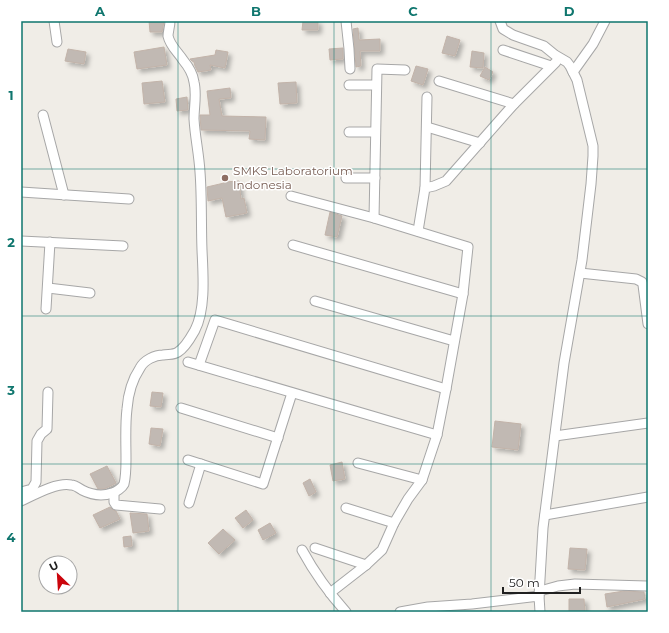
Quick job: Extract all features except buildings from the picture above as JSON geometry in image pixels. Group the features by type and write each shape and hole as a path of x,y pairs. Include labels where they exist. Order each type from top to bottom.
{"street":[{"path":"54,21 57,42"},
{"path":"21,501 47,489 70,484 96,496 114,493 118,490 123,484 126,468 127,408 132,382 144,362 152,357 179,352 196,328 200,317 203,275 202,199 194,119 196,92 191,72 172,45 169,38 170,21"},
{"path":"346,21 350,68"},
{"path":"500,21 503,29 514,35 544,46 567,62 577,80 593,146 591,184 580,273 564,363 545,515 539,593 540,612"},
{"path":"573,72 593,44 605,21"},
{"path":"425,188 446,181 514,104 554,64 503,50"},
{"path":"374,218 377,69 405,70"},
{"path":"439,81 514,104"},
{"path":"349,85 376,84"},
{"path":"418,231 425,188 427,97"},
{"path":"43,115 64,195"},
{"path":"426,127 480,143"},
{"path":"349,132 376,132"},
{"path":"346,178 375,178"},
{"path":"21,192 129,199"},
{"path":"291,196 374,218 468,247 463,294 446,389 436,435 422,480 408,499 394,523 382,550 366,565 330,593"},
{"path":"21,241 124,246"},
{"path":"46,310 50,242"},
{"path":"293,245 463,294"},
{"path":"580,273 636,279 642,282 648,324"},
{"path":"48,288 90,293"},
{"path":"315,301 454,341"},
{"path":"199,365 215,320 446,389"},
{"path":"188,362 436,435"},
{"path":"21,492 32,489 36,482 37,441 41,434 48,429 48,392"},
{"path":"188,460 263,484 292,393"},
{"path":"181,408 278,438"},
{"path":"555,436 648,423"},
{"path":"358,463 422,480"},
{"path":"189,503 201,464"},
{"path":"114,493 114,502 116,505 160,509"},
{"path":"545,515 648,497"},
{"path":"346,508 394,523"},
{"path":"314,548 366,565"},
{"path":"302,550 330,593 346,612"},
{"path":"400,612 428,607 472,604 539,593 558,586 575,584 647,586"}],"place":[{"name":"SMKS Laboratorium Indonesia","path":"225,178"}]}
